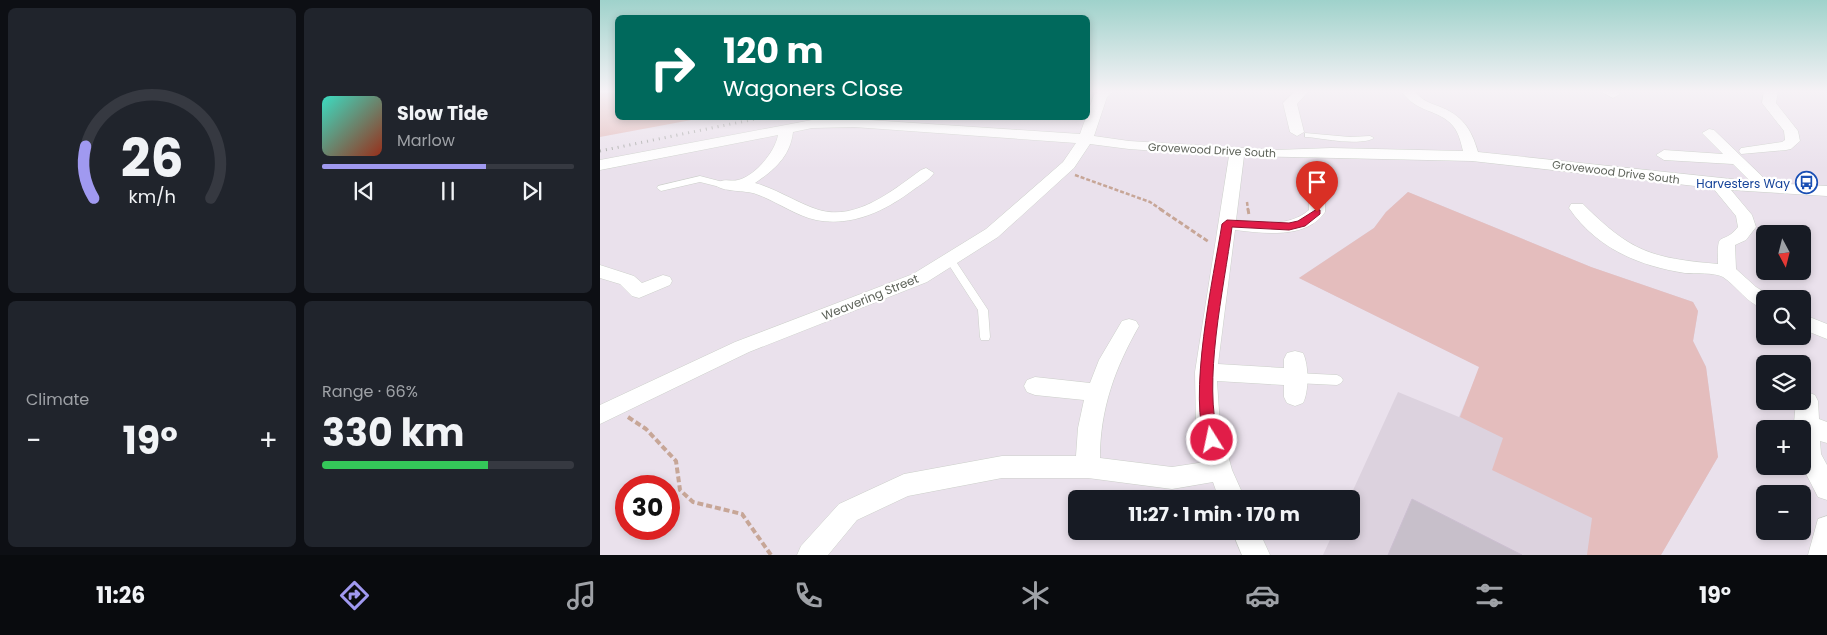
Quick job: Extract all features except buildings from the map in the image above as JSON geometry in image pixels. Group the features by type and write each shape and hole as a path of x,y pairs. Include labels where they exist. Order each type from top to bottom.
{"street":[{"name":"Weavering Street","path":"606,412 742,347 920,278 992,233 1063,170 1086,139 1094,117"},
{"path":"1281,134 1303,134 1296,117"},
{"path":"1450,117 1454,119 1463,131 1472,156"},
{"path":"1664,156 1742,156 1786,146 1793,141 1791,131 1779,117"},
{"name":"Grovewood Drive South","path":"600,165 812,124 934,122 1129,145 1276,154 1331,152 1472,156 1718,184 1827,191"},
{"path":"742,186 777,159 785,145 786,129"},
{"path":"1709,133 1742,156 1766,188"},
{"path":"1228,490 1220,470 1208,426 1206,372 1237,151"},
{"path":"724,185 761,190 817,215 838,216 869,210 886,202 915,176"},
{"path":"1718,184 1744,216 1747,226 1740,236 1726,242 1727,271"},
{"path":"1227,224 1289,227 1302,224 1317,212 1323,197"},
{"path":"1576,209 1616,244 1641,256 1670,265 1727,271 1756,296"},
{"path":"600,272 627,280 639,291 662,281"},
{"path":"1811,325 1827,332"},
{"path":"1088,467 1088,437 1096,392 1110,357 1129,326"},
{"path":"1206,372 1295,378"},
{"path":"1035,386 1096,392"},
{"path":"1813,419 1809,455 1827,489"},
{"path":"811,555 848,512 904,486 1002,467 1088,467 1172,478 1220,470"},
{"path":"1822,555 1827,528"},
{"path":"1249,540 1256,555"}],"lane":[{"path":"1303,134 1350,139 1370,138"},
{"path":"661,188 700,180 724,185"},
{"path":"950,259 983,310 985,338"},
{"path":"1295,378 1337,380"}],"path":[{"path":"1063,170 1150,202 1180,220 1204,241 1224,246"},
{"path":"606,412 620,412 646,429 676,460 680,490 693,502 742,514 771,555"}],"shaded area":[{"path":"600,117 615,117 615,120 691,120 600,137"},
{"path":"1408,192 1591,267 1693,302 1698,311 1693,341 1706,367 1718,457 1661,555 1323,555 1330,540 1360,540 1360,490 1353,490 1398,392 1459,417 1480,367 1299,278 1374,228 1386,212"},
{"path":"1408,192 1591,267 1693,302 1698,311 1693,341 1706,367 1718,457 1661,555 1587,555 1592,518 1492,470 1503,438 1460,417 1479,367 1299,278 1374,228 1386,212"}],"railway":[{"path":"600,151 750,120"}],"place":[{"name":"Harvesters Way","path":"1806,183"}],"route":[{"path":"1212,440 1208,426 1206,372 1210,333 1227,224 1289,227 1302,224 1317,212"}]}
